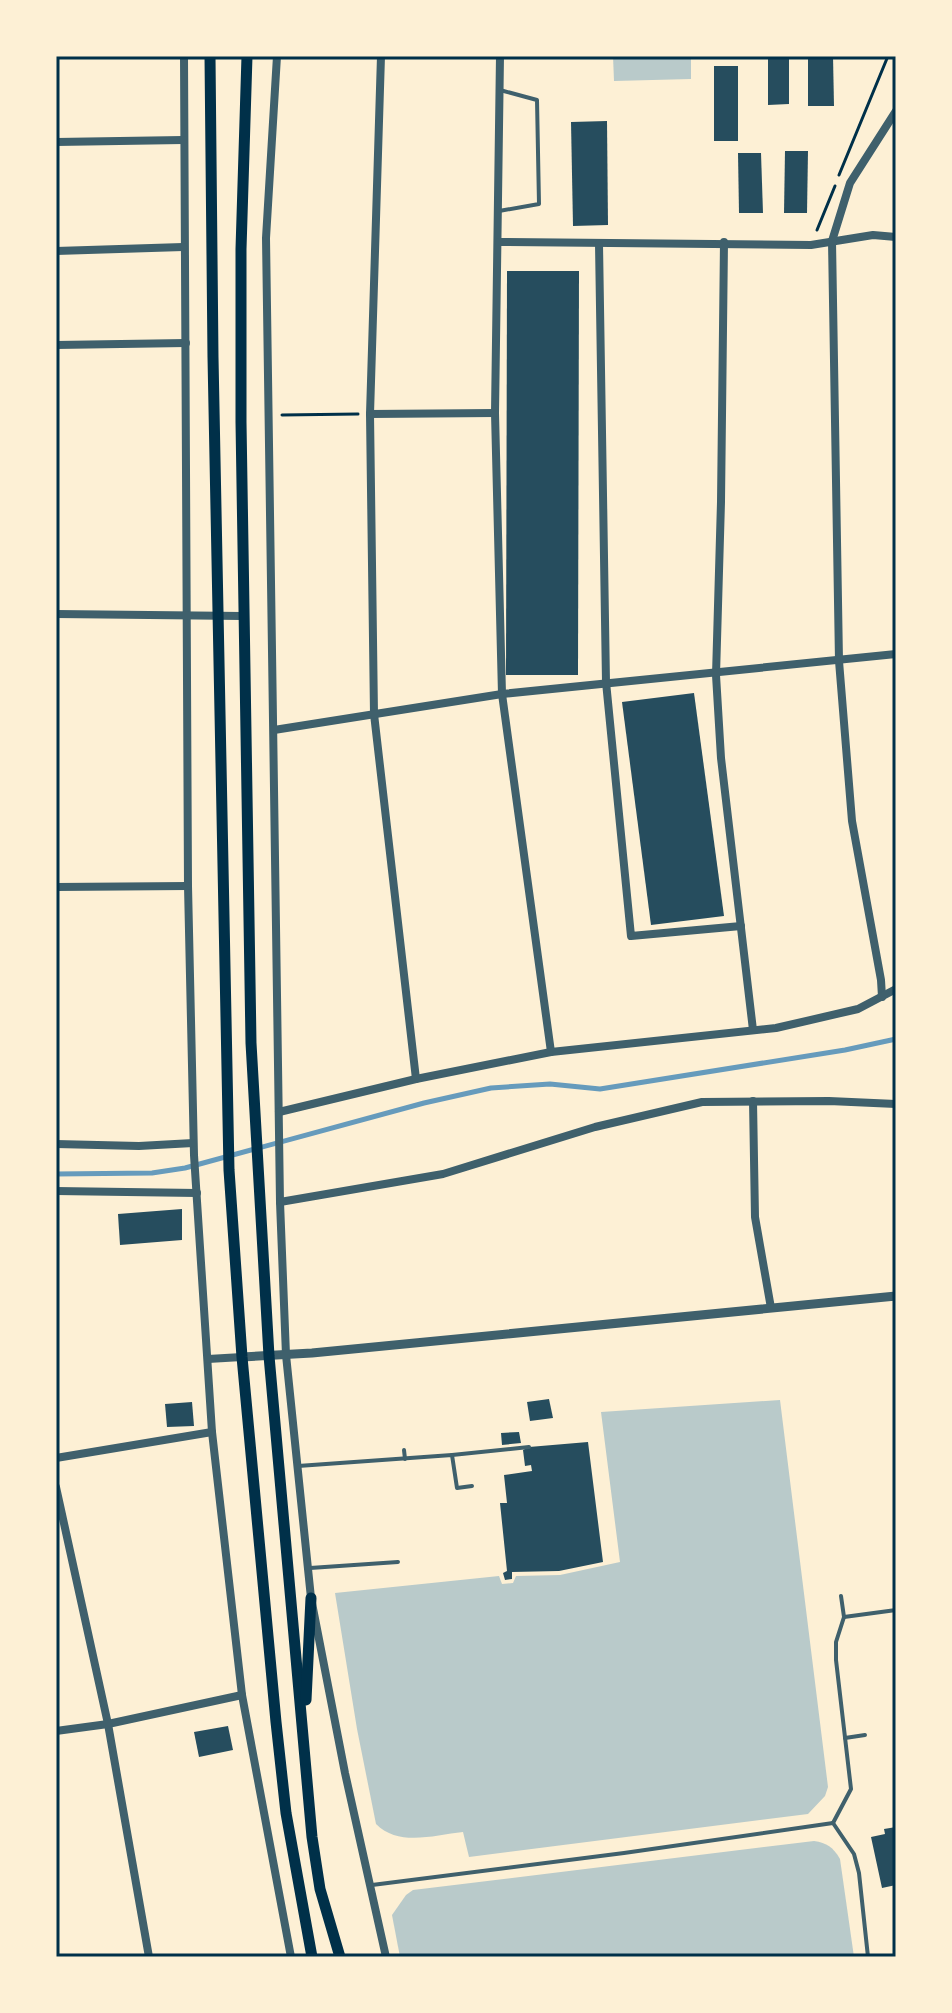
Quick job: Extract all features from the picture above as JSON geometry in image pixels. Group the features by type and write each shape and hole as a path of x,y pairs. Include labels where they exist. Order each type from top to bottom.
{"main road":[{"path":"210,56 229,1170 242,1357 286,1813 312,1957"},
{"path":"247,56 241,265 242,616 255,1137 269,1356 315,1860 340,1957"},
{"path":"304,1736 311,1598"}],"street":[{"path":"184,56 188,886 193,1143 212,1432 242,1695 291,1957"},
{"path":"277,56 266,238 267,415 280,1202 286,1355 311,1598 345,1773 386,1957"},
{"path":"381,56 370,414 374,714 416,1079"},
{"path":"500,56 495,413 502,694 551,1052"},
{"path":"882,997 852,821 839,661 832,241 850,183 896,111"},
{"path":"56,142 183,140"},
{"path":"499,242 811,245 873,235 896,237"},
{"path":"724,242 716,675 721,758 753,1030"},
{"path":"599,244 606,682 631,936 741,926"},
{"path":"56,251 183,247"},
{"path":"56,345 186,343"},
{"path":"370,414 495,413"},
{"path":"56,614 242,616"},
{"path":"274,730 502,694 606,682 716,675 896,654"},
{"path":"56,887 188,886"},
{"path":"279,1112 416,1079 551,1052 776,1028 858,1009 896,989"},
{"path":"753,1101 755,1217 771,1308"},
{"path":"280,1202 443,1174 595,1127 702,1102 896,1104"},
{"path":"56,1144 139,1146 193,1143"},
{"path":"56,1191 197,1193"},
{"path":"208,1359 286,1355 896,1296"},
{"path":"56,1458 212,1432"},
{"path":"56,1487 108,1724 149,1957"},
{"path":"56,1731 108,1724 242,1695"}],"lane":[{"path":"499,211 539,204 537,100 500,90"},
{"path":"298,1466 529,1447"},
{"path":"404,1450 405,1459"},
{"path":"452,1455 457,1488 472,1486"},
{"path":"308,1568 398,1562"},
{"path":"833,1823 851,1789 836,1660 839,1629 844,1617 841,1596"},
{"path":"844,1617 896,1610"},
{"path":"845,1738 865,1735"},
{"path":"372,1885 833,1823"},
{"path":"833,1823 854,1854 859,1873 868,1957"}],"path":[{"path":"811,245 888,56"},
{"path":"267,415 370,414"}],"shaded area":[{"path":"613,56 691,56 691,79 614,81"},
{"path":"780,1400 828,1787 825,1796 808,1814 469,1857 463,1832 406,1837 385,1831 376,1824 335,1593 499,1576 502,1584 513,1583 516,1576 560,1575 620,1562 601,1412"},
{"path":"814,1841 829,1846 840,1859 854,1957 400,1957 392,1915 413,1890"}],"building":[{"path":"768,56 789,56 789,104 768,105"},
{"path":"808,56 833,56 834,106 808,106"},
{"path":"714,66 738,66 738,141 714,141"},
{"path":"607,121 608,225 573,226 571,122"},
{"path":"785,151 808,151 807,213 784,213"},
{"path":"738,153 761,153 763,213 739,213"},
{"path":"507,271 579,271 578,675 506,675"},
{"path":"694,693 724,916 651,925 622,702"},
{"path":"182,1209 182,1240 120,1245 118,1214"},
{"path":"549,1399 553,1418 530,1421 527,1402"},
{"path":"192,1402 194,1426 167,1427 165,1404"},
{"path":"519,1432 521,1443 502,1445 501,1433"},
{"path":"588,1442 603,1562 559,1571 512,1572 512,1579 505,1580 503,1573 507,1571 500,1503 507,1503 504,1475 532,1471 531,1465 525,1466 523,1450 529,1447"},
{"path":"228,1726 233,1750 199,1757 194,1732"},
{"path":"896,1827 896,1885 882,1888 871,1837 885,1834 884,1829"}],"waterway":[{"path":"56,1174 152,1173 185,1168 424,1103 491,1088 550,1084 600,1089 896,1039"}]}
